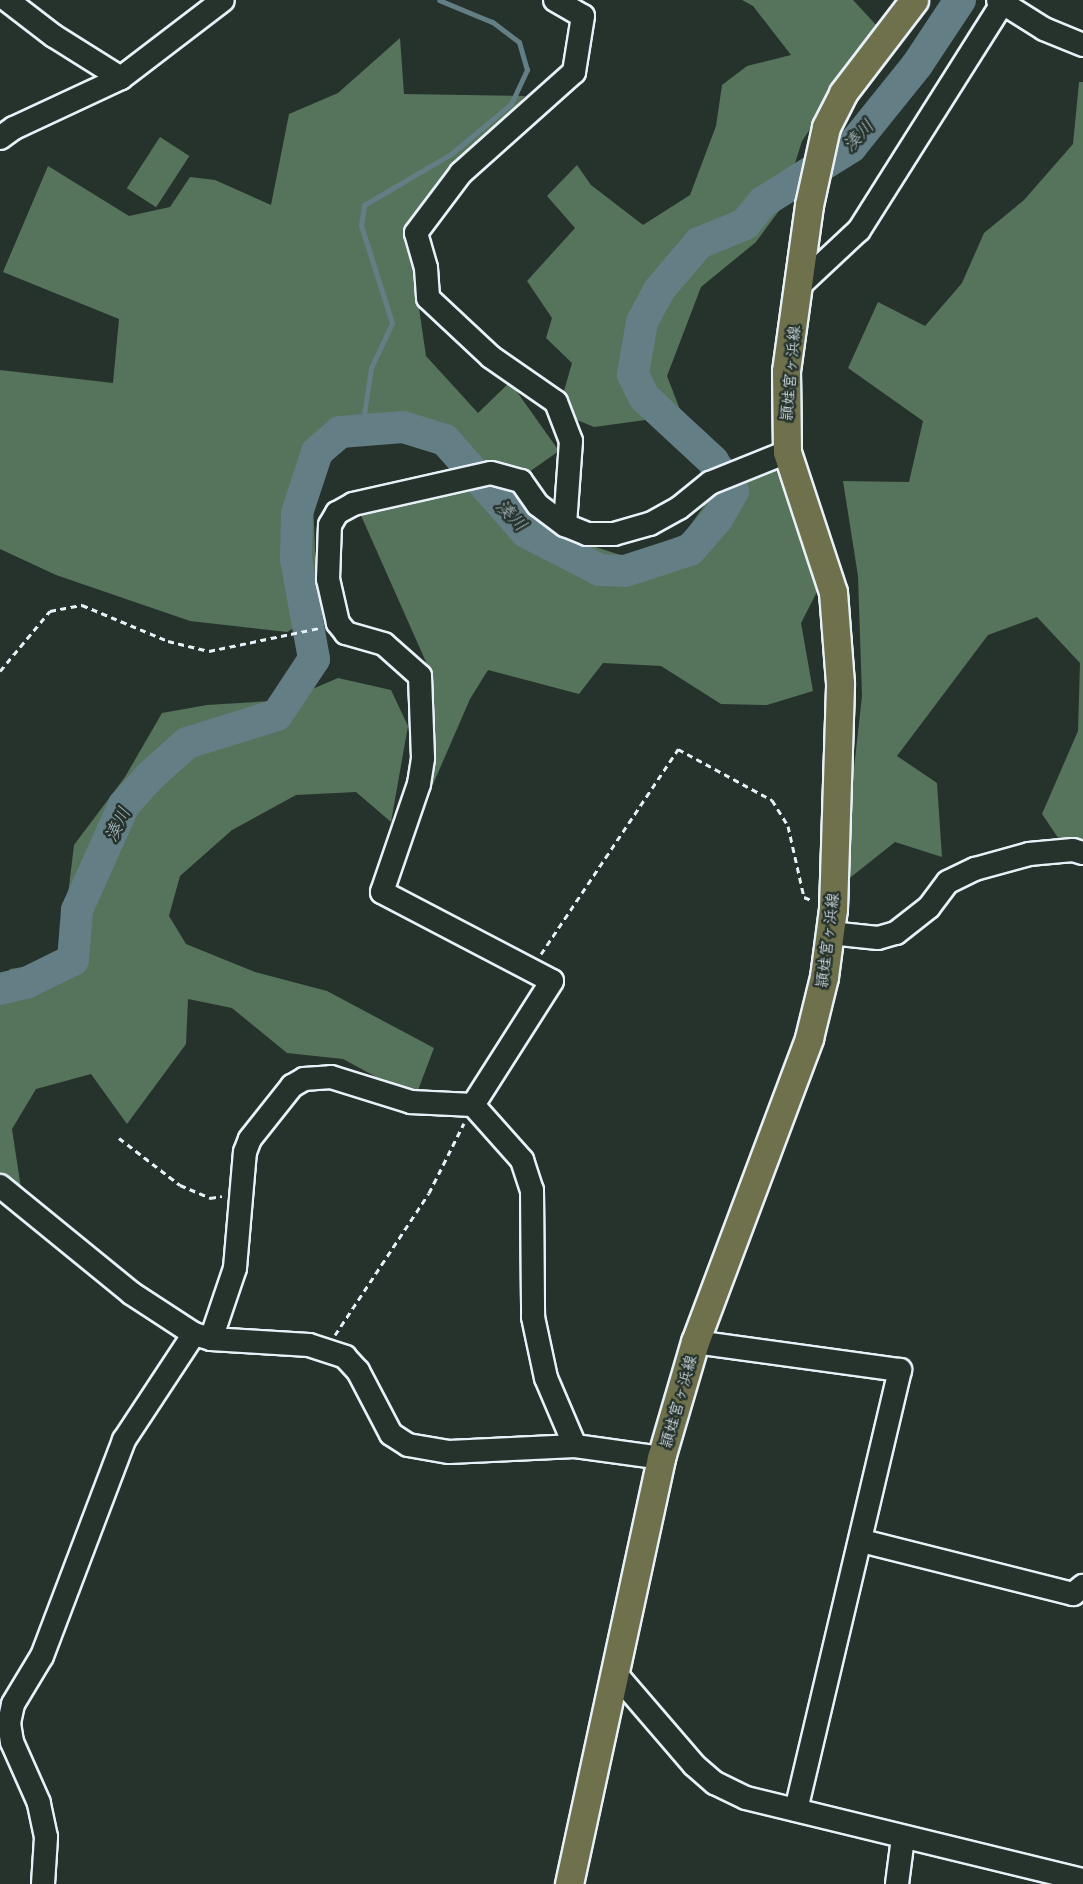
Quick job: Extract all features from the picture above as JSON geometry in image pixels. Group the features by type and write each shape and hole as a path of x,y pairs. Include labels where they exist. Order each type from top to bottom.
{"main road":[{"name":"頴娃宮ヶ浜線","path":"569,1884 661,1458 694,1342 808,1038 831,921 840,683 833,592 787,452 786,371 809,205 826,127 843,93 914,0"}],"street":[{"path":"7,0 54,36 121,78"},
{"path":"0,138 14,128 121,78 223,0"},
{"path":"555,0 583,16 574,72 461,173 416,233 426,268 428,298 491,357 556,402 571,441 565,525"},
{"path":"798,287 859,230 1000,2 1083,45"},
{"path":"473,1105 552,981 382,892 419,784 423,758 420,676 384,644 346,633 338,622 328,579 327,543 337,513 353,504 491,473 521,481 538,505 565,525 587,534 623,532 650,524 679,508 710,483 734,471 787,452"},
{"path":"831,921 878,938 896,933 928,907 948,882 975,869 1029,854 1073,850 1083,853"},
{"path":"43,1884 46,1837 39,1803 12,1742 9,1723 13,1704 42,1656 124,1440 202,1336 235,1268 239,1194 250,1139 292,1086 304,1079 331,1077 411,1102 473,1105 522,1160 532,1190 533,1317 546,1378 575,1446"},
{"path":"0,1186 131,1293 202,1336 328,1348 345,1357 358,1371 391,1434 408,1445 449,1452 575,1446 661,1458"},
{"path":"694,1342 900,1370 862,1541 796,1810"},
{"path":"862,1541 1073,1594 1083,1586"},
{"path":"615,1673 715,1783 746,1798 1083,1880"},
{"path":"897,1884 903,1838"}],"path":[{"path":"0,671 51,611 82,605 168,641 209,651 291,637 318,628"},
{"path":"530,970 678,749 772,800 788,826 804,897 831,921"},
{"path":"328,1348 351,1306 429,1193 473,1105"},
{"path":"119,1138 180,1185 210,1198 239,1194"}],"green space":[{"path":"742,0 853,0 878,27 802,141 781,208 756,242 701,287 667,376 682,415 594,427 558,412 572,363 546,338 552,318 527,281 575,228 547,196 577,165 591,185 643,225 690,195 716,126 722,85 747,66 791,55 753,6"},
{"path":"400,38 404,94 525,96 423,214 418,301 426,356 478,413 510,382 559,451 519,479 402,442 343,432 313,503 318,615 287,632 190,621 56,575 0,549 0,370 113,383 119,319 3,272 48,166 129,216 170,207 190,177 215,180 271,205 289,114 338,93"},
{"path":"1079,82 1083,82 1083,858 1065,848 1042,814 1078,731 1080,663 1037,617 988,635 897,756 937,783 942,857 895,842 841,885 862,696 858,576 843,481 909,482 923,421 848,368 878,302 925,326 962,283 984,233 1024,200 1073,144"},
{"path":"160,137 189,156 156,207 127,188"},
{"path":"769,450 818,590 801,623 813,691 767,705 721,704 661,666 603,663 579,694 488,670 470,699 424,805 430,671 359,511 443,489 496,495 561,536 630,558 684,534 721,482"},
{"path":"338,678 391,690 408,726 391,822 356,792 296,795 232,830 180,876 169,916 186,944 255,972 327,991 434,1048 415,1098 343,1059 287,1053 232,1008 188,999 186,1044 127,1124 91,1074 36,1089 12,1129 24,1208 0,1195 0,986 10,969 60,961 74,845 125,777 162,713 207,705 287,700"}],"waterway":[{"path":"362,428 371,368 392,323 361,225 364,205 451,154 511,104 527,70 519,42 492,22 439,0"},
{"name":"湊川","path":"0,989 26,983 73,960 77,910 124,805 149,777 187,743 277,715 314,659 296,559 297,513 317,452 340,432 403,427 445,440 526,532 600,570 625,571 690,550 717,519 733,491 713,461 644,397 633,374 642,322 659,290 699,243 745,224 763,202 851,147 917,65 960,0"}]}
